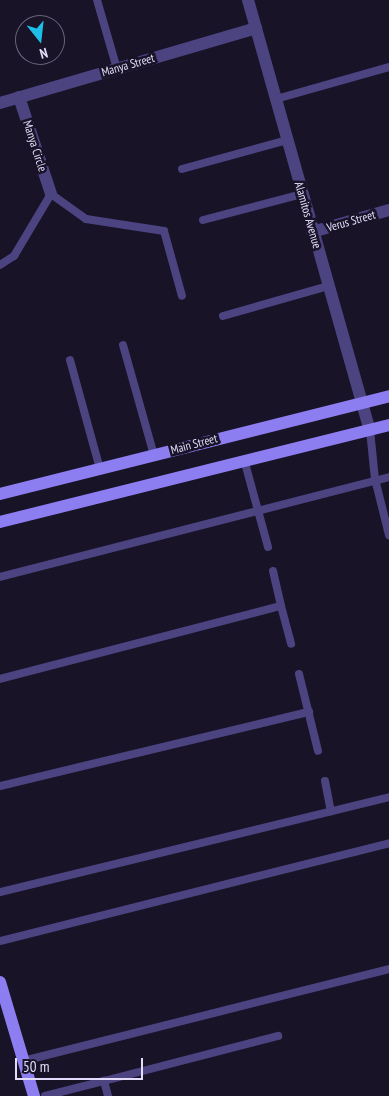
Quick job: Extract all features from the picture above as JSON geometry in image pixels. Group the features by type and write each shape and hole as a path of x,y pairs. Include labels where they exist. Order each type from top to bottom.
{"main road":[{"name":"Main Street","path":"0,494 389,396"},
{"path":"0,522 245,463 389,425"},
{"path":"0,982 34,1096"}],"street":[{"name":"Alamitos Avenue","path":"248,0 312,232 370,430"},
{"name":"Manya Street","path":"0,103 256,28"},
{"name":"Manya Circle","path":"19,97 51,194"},
{"name":"Verus Street","path":"312,232 389,210"}],"lane":[{"path":"97,0 117,69"},
{"path":"276,99 389,67"},
{"path":"182,168 287,140"},
{"path":"0,266 14,256 51,194 86,219 164,231 182,296"},
{"path":"204,220 302,194"},
{"path":"223,316 328,286"},
{"path":"123,345 154,455"},
{"path":"70,360 100,469"},
{"path":"370,430 375,480 389,535"},
{"path":"245,463 268,547"},
{"path":"0,577 389,477"},
{"path":"273,571 291,644"},
{"path":"0,678 281,606"},
{"path":"299,674 318,751"},
{"path":"0,786 309,712"},
{"path":"325,781 331,811"},
{"path":"0,892 389,797"},
{"path":"0,941 389,844"},
{"path":"23,1061 389,969"},
{"path":"45,1096 278,1036"},
{"path":"104,1081 108,1096"}]}
